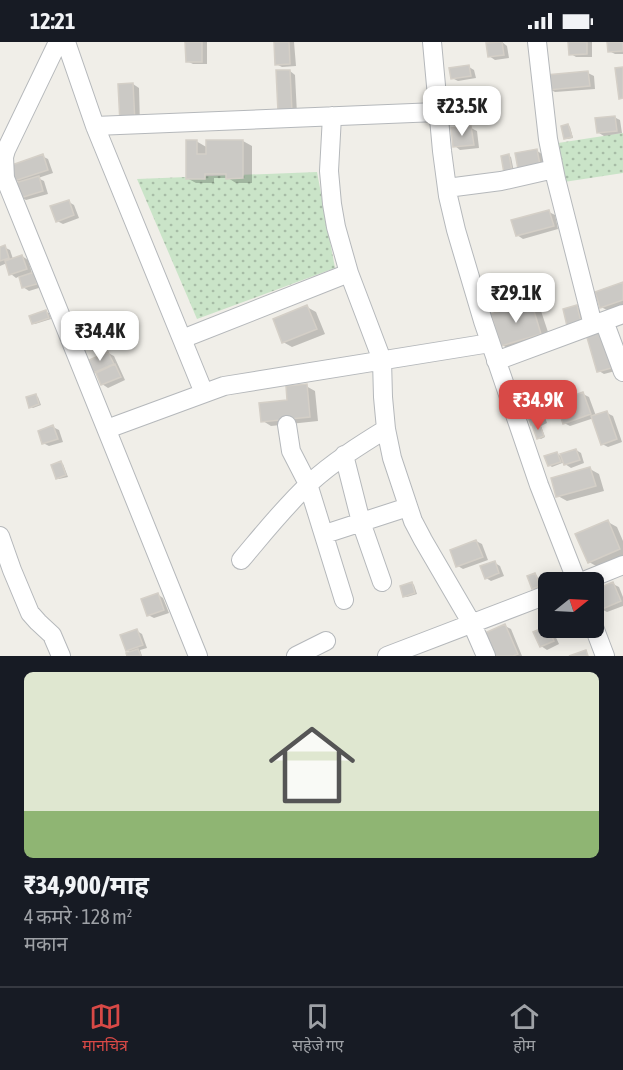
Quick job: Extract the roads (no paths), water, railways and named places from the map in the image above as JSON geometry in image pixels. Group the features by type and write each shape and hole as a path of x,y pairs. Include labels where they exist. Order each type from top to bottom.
{"street":[{"path":"58,42 6,150 5,178 198,656"},
{"path":"66,42 95,126 204,393"},
{"path":"432,42 437,111 447,188 456,230 496,361 539,485 575,572"},
{"path":"537,42 548,139 554,169 598,323 623,372"},
{"path":"95,126 437,111"},
{"path":"332,116 329,171 336,227 349,273 382,360 386,429 392,458 408,507 423,540 472,624 486,656"},
{"path":"447,188 501,182 554,169"},
{"path":"182,339 349,273"},
{"path":"496,361 623,314"},
{"path":"107,429 224,386 490,342"},
{"path":"287,425 291,451 308,484 344,600"},
{"path":"241,560 308,484 344,455 386,429"},
{"path":"344,455 361,522 382,582"},
{"path":"325,534 408,507"},
{"path":"0,536 30,613 52,635 61,656"},
{"path":"604,573 623,566"},
{"path":"387,656 538,598"},
{"path":"598,638 605,656"},
{"path":"296,656 326,641"}]}
